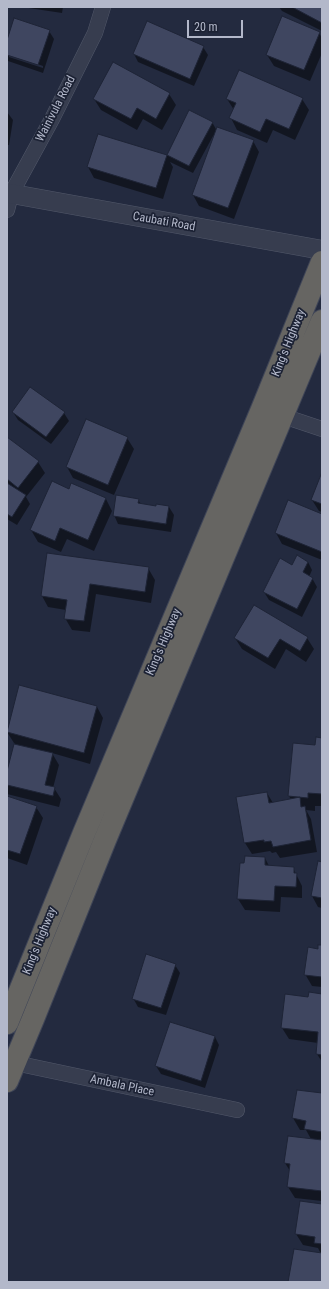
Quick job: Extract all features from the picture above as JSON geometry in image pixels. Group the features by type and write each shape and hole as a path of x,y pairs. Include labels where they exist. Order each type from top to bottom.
{"highway":[{"name":"King's Highway","path":"7,1023 84,833 263,407 322,262"},
{"name":"King's Highway","path":"10,1068 322,321"}],"street":[{"name":"Wainivula Road","path":"8,199 52,119 95,33 103,7"},
{"name":"Caubati Road","path":"8,199 322,250"},
{"path":"263,407 283,416 322,429"},
{"name":"Ambala Place","path":"10,1068 237,1110"}],"building":[{"path":"292,7 322,7 322,23"},
{"path":"282,16 320,32 304,70 266,55"},
{"path":"14,18 50,30 38,65 7,55 7,40"},
{"path":"147,21 204,46 190,79 133,54"},
{"path":"113,62 170,93 156,119 137,108 131,119 93,99"},
{"path":"239,70 303,98 289,129 266,119 260,132 229,118 236,103 226,99"},
{"path":"189,110 213,122 189,166 167,155"},
{"path":"217,127 254,140 228,208 192,195"},
{"path":"98,134 167,155 156,188 87,167"},
{"path":"30,387 65,412 46,437 12,412"},
{"path":"86,419 128,437 108,485 66,467"},
{"path":"7,437 39,461 18,488 7,479"},
{"path":"322,472 322,504 311,500"},
{"path":"52,481 69,489 71,483 106,498 88,540 60,528 55,541 30,530"},
{"path":"7,483 26,495 12,517 7,514"},
{"path":"116,495 139,499 138,503 156,506 156,504 169,506 166,524 113,516"},
{"path":"288,500 322,514 322,552 275,533"},
{"path":"47,553 149,567 145,592 90,584 84,621 64,619 67,600 41,596"},
{"path":"297,555 308,562 303,572 313,578 297,609 263,592 280,558 292,565"},
{"path":"254,605 308,637 300,651 280,639 268,658 234,638"},
{"path":"19,685 97,706 84,753 7,732"},
{"path":"316,737 322,738 322,794 308,793 308,798 288,796 293,743 315,745"},
{"path":"14,744 53,753 45,785 55,787 53,796 7,785 7,771"},
{"path":"267,792 269,803 300,797 301,807 305,806 311,840 273,847 271,841 264,842 264,840 244,843 236,797"},
{"path":"7,796 37,806 20,854 7,850"},
{"path":"245,856 265,857 265,865 294,867 294,873 297,873 296,887 275,886 274,901 237,899 240,863 244,863"},
{"path":"318,861 322,862 322,898 311,896"},
{"path":"318,945 322,945 322,977 304,975 308,947 318,949"},
{"path":"146,954 176,964 161,1008 132,999"},
{"path":"309,992 322,994 322,1055 316,1054 318,1032 281,1028 285,994 308,997"},
{"path":"170,1022 215,1036 201,1081 155,1066"},
{"path":"297,1090 322,1093 322,1132 304,1129 306,1121 292,1118"},
{"path":"288,1136 322,1140 322,1191 287,1187 290,1164 284,1163"},
{"path":"300,1201 322,1204 322,1244 314,1243 315,1237 295,1234"},
{"path":"294,1249 322,1253 322,1282 288,1282"}]}
